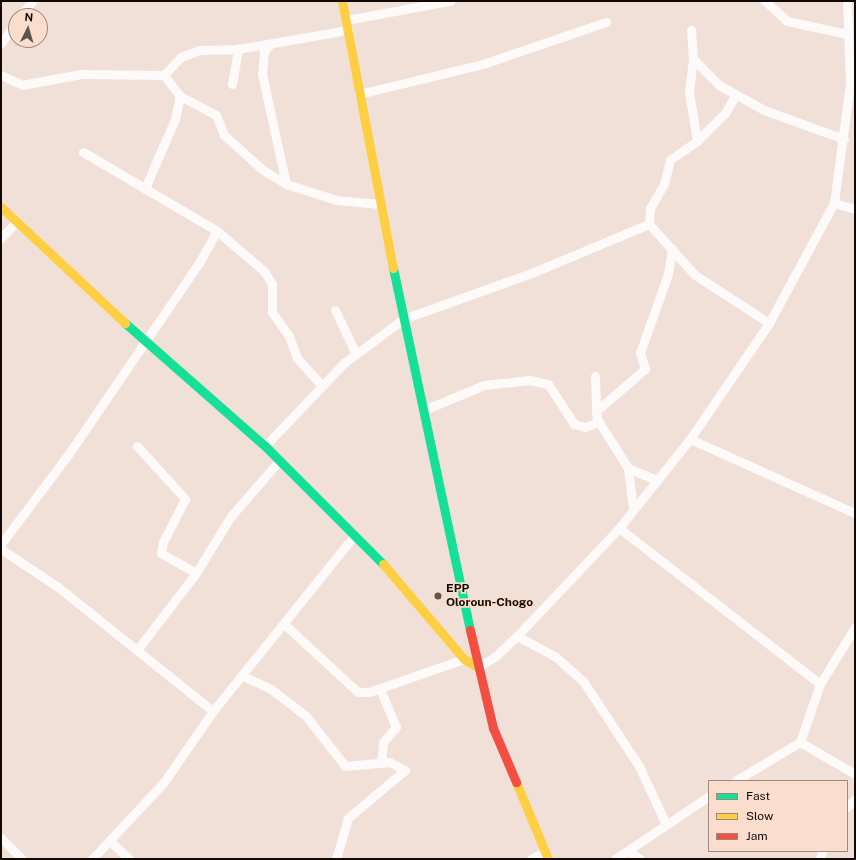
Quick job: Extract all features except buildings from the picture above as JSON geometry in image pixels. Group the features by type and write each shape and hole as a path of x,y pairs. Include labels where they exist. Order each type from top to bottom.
{"street":[{"path":"342,1 379,204 478,667 493,728 546,855 531,859"},
{"path":"346,20 450,1"},
{"path":"765,1 787,21 847,34"},
{"path":"478,667 496,656 618,528 654,479 690,439 769,323 834,203 852,84 847,34 847,1"},
{"path":"359,94 483,64 606,22"},
{"path":"1,75 22,85 81,74 164,75 190,53 238,49 348,30"},
{"path":"691,30 693,59 689,92 697,141"},
{"path":"1,42 8,33"},
{"path":"270,44 264,52 262,74 286,184"},
{"path":"232,84 238,49"},
{"path":"693,59 735,96 786,120 844,139"},
{"path":"164,75 180,96 216,115 224,135 240,152 286,184 336,200 379,204"},
{"path":"145,188 175,119 180,96"},
{"path":"735,96 725,112 697,141 670,160 664,184 650,208 649,224 712,289 769,323"},
{"path":"83,152 217,231 264,270 272,284 272,312 289,336 297,358 322,386"},
{"path":"834,203 855,209"},
{"path":"1,207 144,340 265,446 353,537 424,606 464,659 478,667"},
{"path":"1,238 17,221"},
{"path":"265,446 322,386 356,354 403,319 534,272 649,224"},
{"path":"213,712 58,587 2,550 70,452 144,340 199,263 217,231"},
{"path":"596,411 644,369 640,353 668,274 672,248"},
{"path":"335,310 356,354"},
{"path":"595,376 596,411 599,422 628,468 633,506"},
{"path":"424,410 484,385 530,380 548,384 574,424 584,427 599,422"},
{"path":"690,439 855,513"},
{"path":"137,446 185,499 163,542 161,553 196,573"},
{"path":"137,650 196,573 231,516 279,461"},
{"path":"628,468 654,479"},
{"path":"618,528 820,684"},
{"path":"92,859 164,782 213,712 353,537"},
{"path":"284,624 358,692 380,689 464,659"},
{"path":"737,780 800,742 820,684 855,627"},
{"path":"516,636 556,657 583,681 639,766 666,822"},
{"path":"243,676 271,689 306,716 345,766 381,763 396,764 405,773 348,818 336,859"},
{"path":"380,689 396,726 383,742 381,763"},
{"path":"800,742 855,774"},
{"path":"615,859 666,822 708,797"},
{"path":"1,838 22,859"},
{"path":"110,841 128,859"},
{"path":"628,851 640,859"}],"traffic: fast":[{"path":"393,268 470,630"},
{"path":"125,323 265,446 383,564"}],"traffic: slow":[{"path":"342,1 393,268"},
{"path":"1,207 125,323"},
{"path":"383,564 464,659 478,667"},
{"path":"516,782 548,859"}],"traffic: jam":[{"path":"470,630 493,728 516,782"}],"place":[{"name":"EPP Oloroun-Chogo","path":"438,596"}]}
